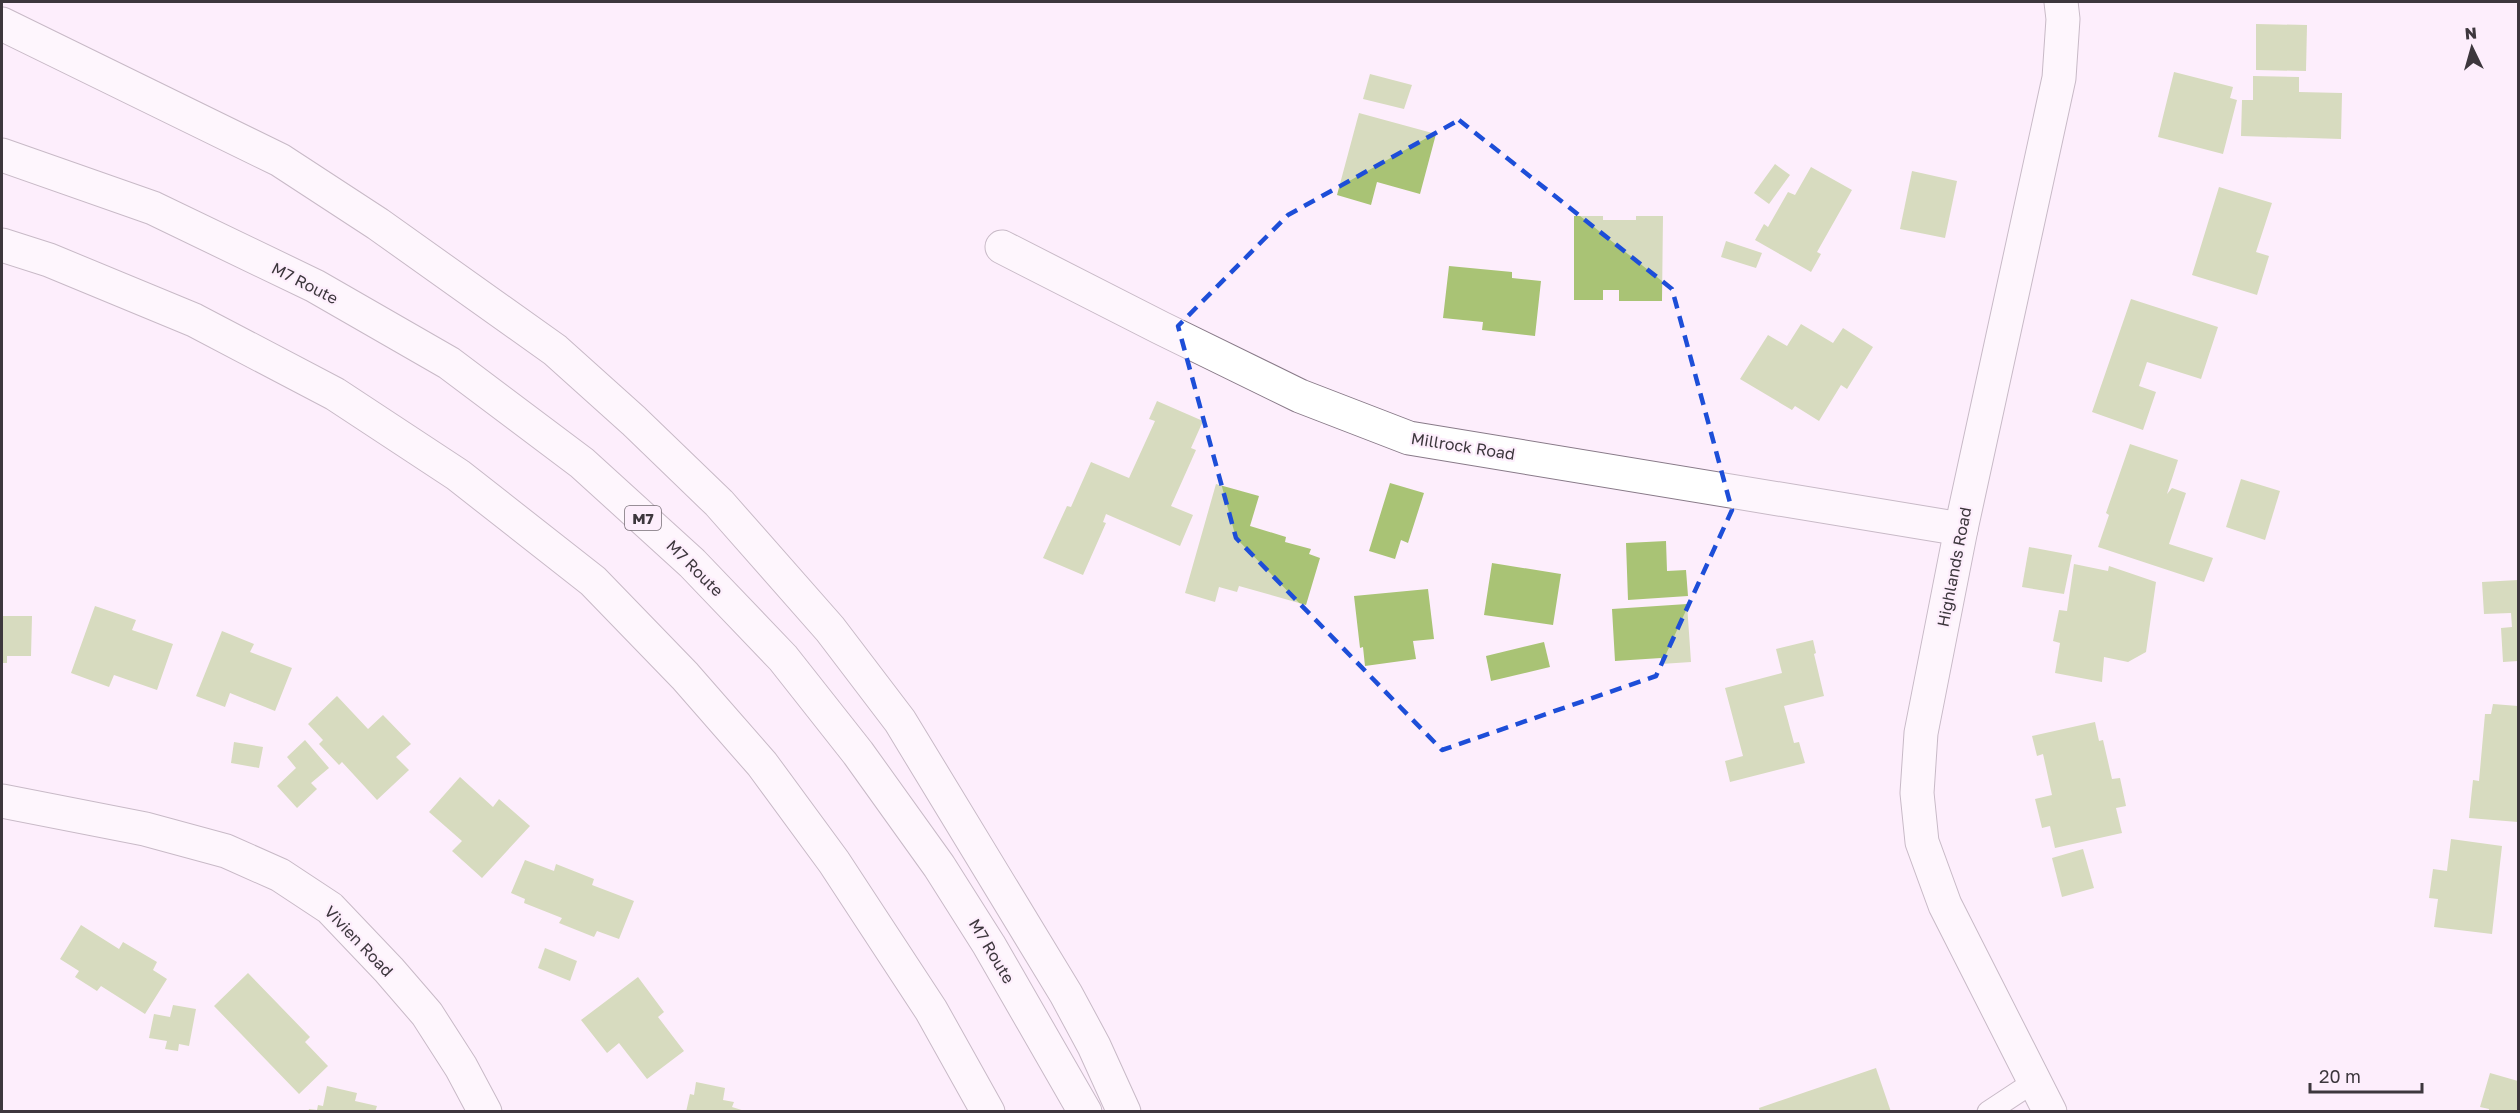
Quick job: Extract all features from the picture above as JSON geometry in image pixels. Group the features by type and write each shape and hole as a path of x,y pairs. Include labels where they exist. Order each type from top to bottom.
{"main road":[{"name":"Highlands Road","path":"2050,1112 1945,905 1922,842 1917,793 1922,733 1961,529 2059,78 2063,19 2061,2"},
{"path":"2,24 280,160 387,230 555,350 634,421 719,503 830,629 900,721 1066,994 1094,1046 1124,1112"},
{"name":"M7 Route","path":"2,156 153,208 315,286 449,363 582,463 692,563 783,658 858,753 939,866 989,945 1085,1112"},
{"path":"2,245 49,260 194,320 335,394 458,475 593,581 685,676 769,773 834,862 931,1010 988,1112"},
{"name":"Millrock Road","path":"1002,247 1300,396 1409,438 1961,529"},
{"name":"Vivien Road","path":"2,801 145,829 226,851 280,875 330,908 389,970 427,1014 461,1066 485,1112"}],"lane":[{"path":"1988,1112 2035,1081"}],"highlighted area":[{"path":"1459,120 1672,289 1732,510 1656,676 1442,750 1236,538 1178,326 1288,215"}],"building":[{"path":"2256,24 2307,25 2306,71 2256,70"},
{"path":"2174,72 2233,87 2230,98 2237,100 2223,154 2158,137"},
{"path":"1370,74 1412,85 1404,109 1363,99"},
{"path":"2253,76 2299,77 2299,92 2342,93 2341,139 2241,136 2242,100 2253,100"},
{"path":"1359,113 1436,134 1420,194 1377,182 1371,205 1337,195"},
{"path":"1775,164 1790,175 1769,204 1754,193"},
{"path":"1811,167 1852,190 1817,252 1821,254 1811,272 1755,240 1764,224 1768,227 1788,192 1795,195"},
{"path":"1912,171 1957,181 1945,238 1900,229"},
{"path":"2219,187 2272,203 2256,252 2269,256 2257,295 2192,275"},
{"path":"1574,216 1603,216 1603,220 1636,220 1636,216 1663,216 1662,301 1619,301 1619,290 1603,290 1603,300 1574,300"},
{"path":"1726,241 1762,253 1756,268 1721,257"},
{"path":"1449,266 1512,272 1512,278 1541,281 1535,336 1482,330 1483,322 1443,318"},
{"path":"2131,299 2218,327 2201,379 2147,362 2139,386 2156,392 2143,430 2092,412"},
{"path":"1801,324 1833,343 1843,328 1873,347 1847,389 1841,385 1819,421 1795,406 1792,410 1740,379 1768,335 1787,346"},
{"path":"1157,401 1203,421 1191,448 1196,450 1171,506 1193,515 1180,546 1106,514 1103,522 1106,523 1083,575 1043,558 1067,506 1071,507 1091,462 1129,478 1155,421 1149,419"},
{"path":"2130,444 2178,460 2167,494 2172,488 2186,493 2169,544 2213,558 2204,582 2098,547 2109,515 2106,513"},
{"path":"2241,479 2280,491 2265,540 2226,527"},
{"path":"1390,483 1424,493 1408,543 1401,540 1395,559 1369,551"},
{"path":"1216,484 1259,496 1250,526 1286,537 1285,542 1311,549 1309,554 1320,558 1306,605 1239,586 1237,592 1219,587 1215,602 1185,593"},
{"path":"1666,541 1667,571 1686,570 1688,596 1628,600 1626,543"},
{"path":"2029,547 2072,555 2064,594 2022,587"},
{"path":"1492,563 1561,574 1553,625 1484,615"},
{"path":"2074,564 2108,571 2109,566 2156,582 2146,652 2128,662 2104,657 2102,682 2055,673 2060,643 2053,641 2059,610 2067,611"},
{"path":"2518,580 2518,661 2503,662 2501,628 2512,627 2511,613 2484,614 2482,582"},
{"path":"1428,589 1434,639 1413,641 1416,659 1365,666 1363,647 1360,648 1354,596"},
{"path":"1687,604 1691,662 1661,664 1661,658 1615,661 1612,609"},
{"path":"95,606 136,620 132,630 173,644 157,690 114,675 109,687 71,673"},
{"path":"2,616 32,616 31,656 7,656 7,663 2,663"},
{"path":"222,631 254,644 250,652 292,668 275,711 230,693 225,707 196,696"},
{"path":"1813,640 1824,696 1784,706 1794,743 1799,742 1805,763 1730,782 1725,761 1743,756 1725,688 1782,673 1776,649"},
{"path":"1544,642 1550,667 1491,681 1486,656"},
{"path":"337,696 368,729 383,715 411,744 396,757 409,770 377,800 342,762 339,765 319,744 323,740 308,724"},
{"path":"2493,704 2518,706 2518,822 2469,818 2473,780 2479,781 2485,714 2491,714"},
{"path":"2095,722 2099,741 2103,740 2112,779 2120,778 2126,806 2116,808 2122,833 2055,848 2050,826 2042,828 2035,799 2052,795 2043,754 2037,756 2032,736"},
{"path":"305,740 329,768 311,783 317,789 297,808 277,786 296,768 287,757"},
{"path":"234,742 263,747 259,768 231,763"},
{"path":"460,777 493,807 499,799 530,826 482,878 452,851 462,841 429,812"},
{"path":"2451,839 2502,846 2492,934 2434,927 2438,899 2429,898 2433,869 2447,871"},
{"path":"2083,849 2094,888 2062,897 2052,858"},
{"path":"525,860 554,871 556,864 594,879 592,885 634,901 619,939 597,931 594,937 559,923 562,918 524,903 525,899 511,893"},
{"path":"81,925 119,949 123,942 157,962 153,970 167,979 145,1014 101,986 97,991 75,977 79,971 60,959"},
{"path":"545,948 577,961 570,981 538,968"},
{"path":"248,973 310,1037 305,1042 328,1066 299,1094 214,1006"},
{"path":"638,977 664,1012 658,1017 684,1051 647,1079 619,1043 607,1053 581,1020"},
{"path":"173,1005 196,1009 189,1046 179,1044 178,1051 165,1049 167,1041 149,1038 154,1014 170,1017"},
{"path":"1876,1068 1891,1112 1760,1112 1759,1108"},
{"path":"2490,1073 2518,1081 2518,1112 2489,1112 2489,1109 2480,1107"},
{"path":"696,1082 725,1088 723,1100 734,1102 732,1107 748,1112 686,1112 690,1094 694,1095"},
{"path":"327,1086 357,1093 355,1101 377,1106 375,1112 308,1112 309,1109 317,1110 318,1105 323,1106"}]}
